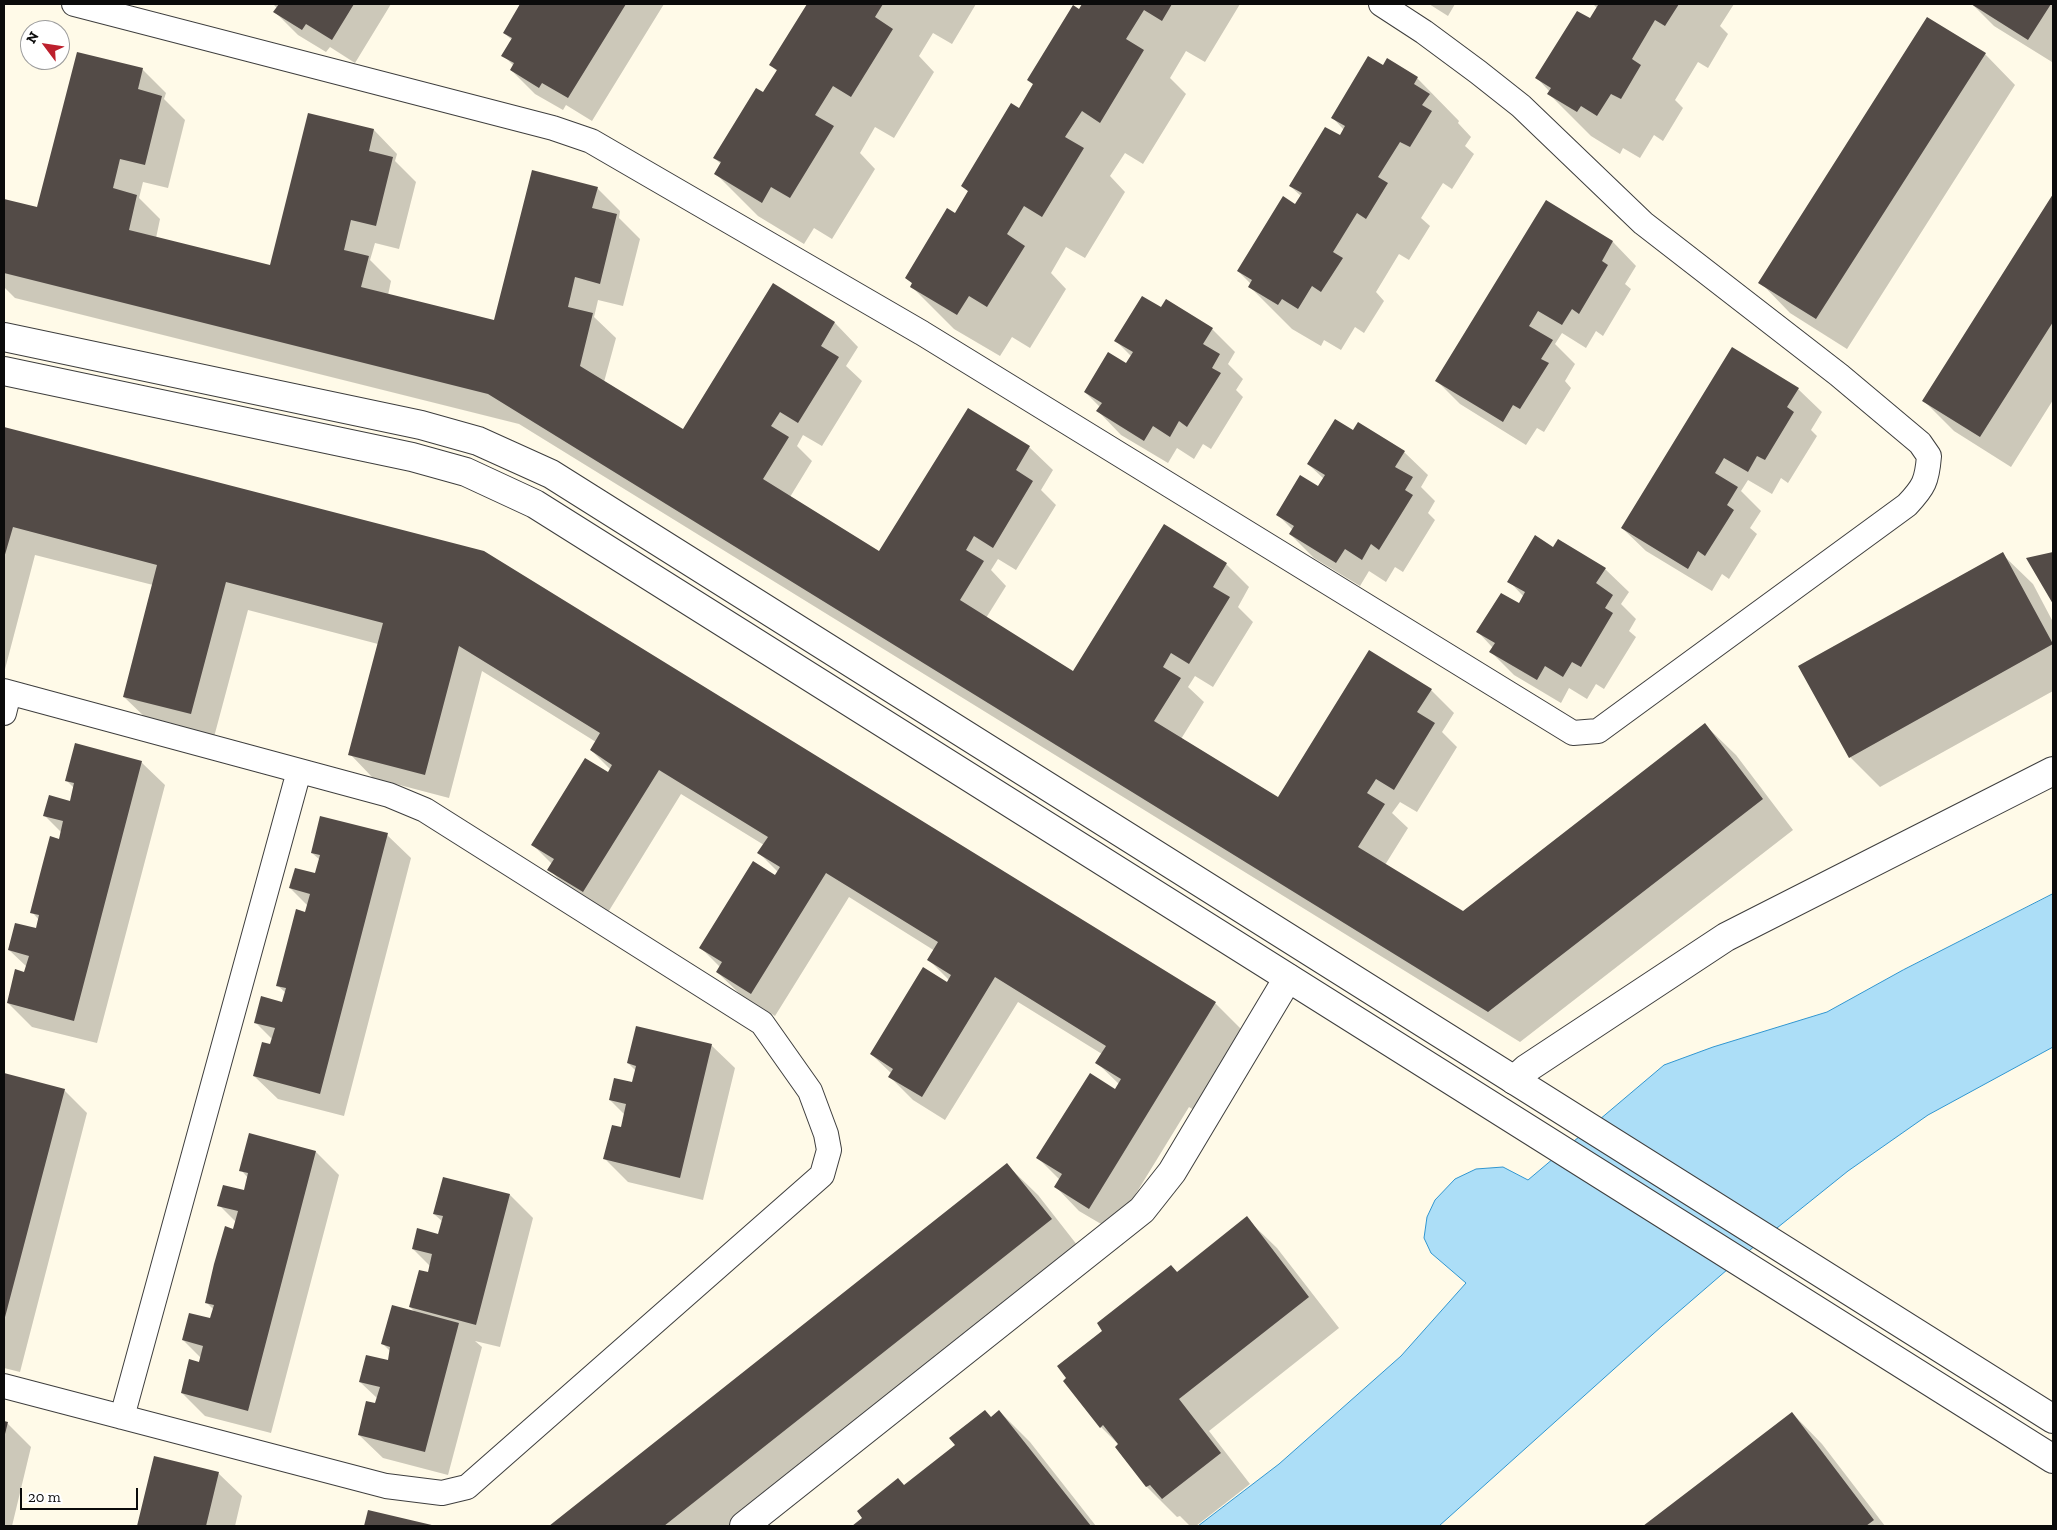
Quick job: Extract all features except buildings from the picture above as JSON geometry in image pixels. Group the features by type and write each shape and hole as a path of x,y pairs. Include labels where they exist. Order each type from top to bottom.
{"street":[{"path":"4,337 421,425 478,441 551,474 2053,1419"},
{"path":"4,371 412,457 466,472 535,504 2053,1458"},
{"path":"1514,1080 1526,1069 1726,937 2053,771"},
{"path":"744,1526 1142,1210 1172,1172 1288,978"}],"lane":[{"path":"74,4 553,128 592,142 922,333 1573,733 1598,731 1907,505 1922,489 1928,474 1929,456 1920,443 1839,375 1643,223 1521,106 1424,32 1381,4"},
{"path":"4,1386 386,1486 442,1493 467,1487 822,1175 829,1150 826,1134 810,1091 762,1023 425,810 389,796 299,771 6,699"},
{"path":"122,1417 299,771"}],"water":[{"path":"2053,894 2053,1047 1928,1115 1848,1171 1757,1244 1662,1326 1439,1526 1198,1526 1279,1464 1401,1356 1466,1283 1431,1253 1424,1238 1427,1217 1435,1200 1455,1179 1476,1169 1503,1167 1528,1180 1664,1065 1713,1047 1827,1012 1903,970"}]}
